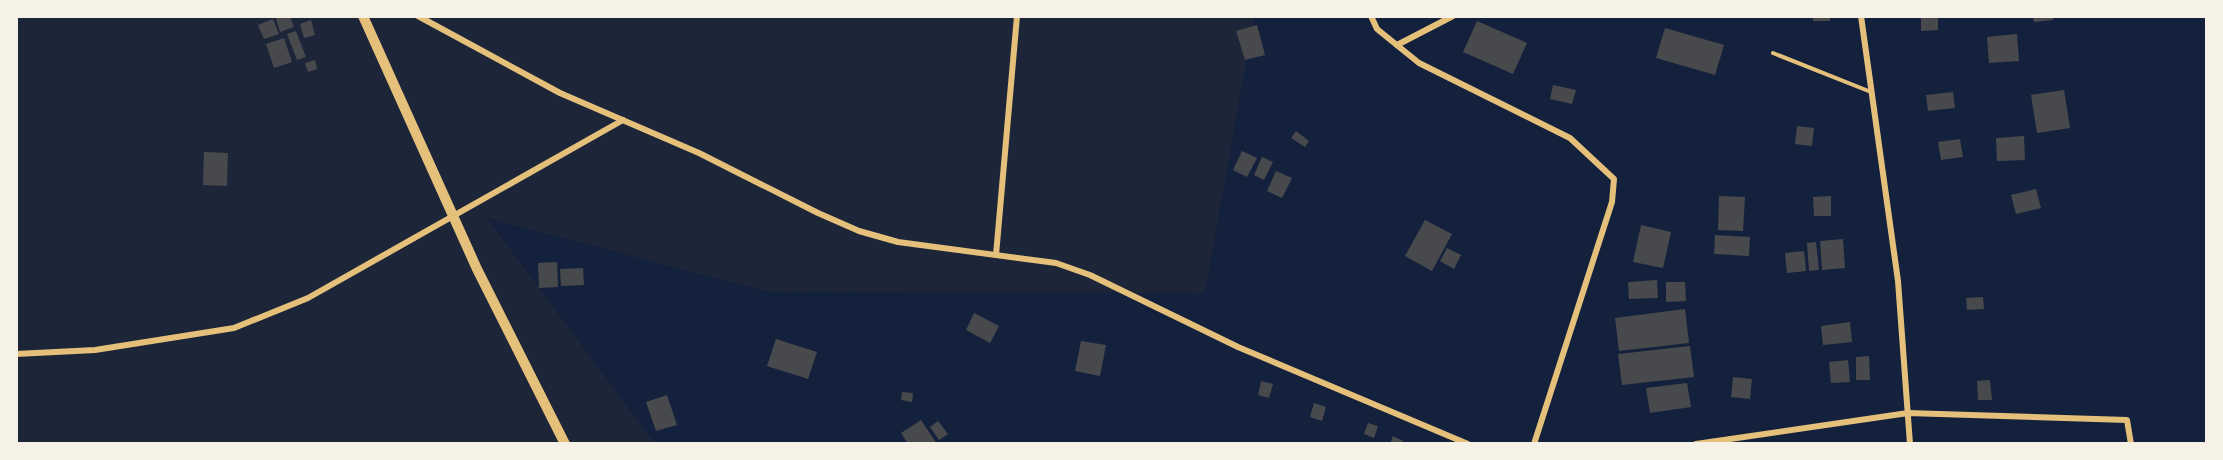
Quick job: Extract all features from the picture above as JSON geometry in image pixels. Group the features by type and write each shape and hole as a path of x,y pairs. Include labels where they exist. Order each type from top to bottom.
{"main road":[{"path":"363,16 477,269 565,444"}],"street":[{"path":"418,16 560,93 699,153 859,231 898,242 1056,263 1090,275 1238,347 1468,444"},
{"path":"996,255 1017,16"},
{"path":"1371,16 1377,29 1419,63 1570,138 1614,179 1612,202 1534,444"},
{"path":"1397,45 1453,16"},
{"path":"1861,16 1898,281 1910,444"},
{"path":"16,354 95,350 234,328 308,298 623,120"},
{"path":"1696,444 1908,413 2127,420 2131,444"}],"lane":[{"path":"1773,53 1872,92"}],"shaded area":[{"path":"16,17 1254,17 1205,293 769,292 487,218 655,444 17,443"}],"building":[{"path":"290,16 294,27 280,32 276,18"},
{"path":"1813,16 1830,16 1830,21 1813,21"},
{"path":"1921,16 1938,16 1938,30 1921,31"},
{"path":"2033,16 2053,16 2053,20 2034,22"},
{"path":"273,19 279,34 264,39 258,25"},
{"path":"311,20 315,35 304,38 300,24"},
{"path":"1477,21 1527,43 1513,74 1463,52"},
{"path":"1257,25 1265,55 1245,60 1236,31"},
{"path":"1665,28 1724,45 1715,75 1656,58"},
{"path":"296,31 306,57 297,60 287,34"},
{"path":"2017,34 2019,61 1989,63 1987,37"},
{"path":"284,38 292,62 274,68 266,44"},
{"path":"315,60 317,69 308,72 305,63"},
{"path":"1553,85 1576,90 1572,104 1550,99"},
{"path":"2064,90 2070,128 2037,133 2031,95"},
{"path":"1953,92 1955,108 1928,111 1926,95"},
{"path":"1797,126 1814,128 1812,146 1795,144"},
{"path":"1296,131 1309,141 1305,147 1291,138"},
{"path":"2024,136 2025,160 1997,161 1996,138"},
{"path":"1960,139 1963,157 1941,160 1938,142"},
{"path":"1242,151 1257,158 1247,177 1233,170"},
{"path":"204,152 228,153 227,186 203,185"},
{"path":"1262,157 1273,162 1264,180 1254,175"},
{"path":"1276,171 1292,178 1282,198 1267,191"},
{"path":"2036,189 2041,208 2016,214 2011,195"},
{"path":"1719,196 1745,197 1743,231 1718,230"},
{"path":"1831,196 1831,216 1814,216 1813,197"},
{"path":"1425,220 1452,234 1432,271 1405,256"},
{"path":"1641,225 1671,232 1663,268 1633,262"},
{"path":"1715,235 1750,237 1749,256 1714,254"},
{"path":"1843,239 1845,268 1822,270 1820,241"},
{"path":"1816,242 1819,270 1809,271 1807,243"},
{"path":"1447,248 1461,255 1454,269 1440,261"},
{"path":"1804,251 1806,271 1787,273 1785,253"},
{"path":"557,262 558,287 539,288 538,263"},
{"path":"583,268 584,285 561,286 560,269"},
{"path":"1657,280 1658,298 1629,299 1628,282"},
{"path":"1666,282 1685,282 1686,301 1666,302"},
{"path":"1983,297 1984,309 1967,310 1966,298"},
{"path":"1685,309 1689,343 1619,351 1615,318"},
{"path":"974,313 999,326 990,343 966,330"},
{"path":"1850,322 1852,342 1823,345 1821,326"},
{"path":"776,339 817,352 808,379 767,366"},
{"path":"1081,341 1106,345 1100,376 1075,371"},
{"path":"1690,346 1694,377 1622,385 1618,354"},
{"path":"1869,356 1870,380 1856,380 1856,357"},
{"path":"1848,360 1850,382 1831,383 1829,362"},
{"path":"1733,377 1752,379 1750,399 1731,397"},
{"path":"1990,380 1992,400 1978,400 1977,381"},
{"path":"1261,381 1273,384 1269,398 1258,395"},
{"path":"1687,383 1691,407 1650,413 1646,388"},
{"path":"902,392 913,393 912,402 901,400"},
{"path":"667,395 677,425 656,431 646,402"},
{"path":"1314,403 1326,407 1322,421 1310,417"},
{"path":"921,420 937,444 908,444 901,433"},
{"path":"938,421 948,434 939,440 930,427"},
{"path":"1368,423 1378,426 1374,438 1364,434"},
{"path":"1393,436 1403,441 1402,444 1390,444"}]}
